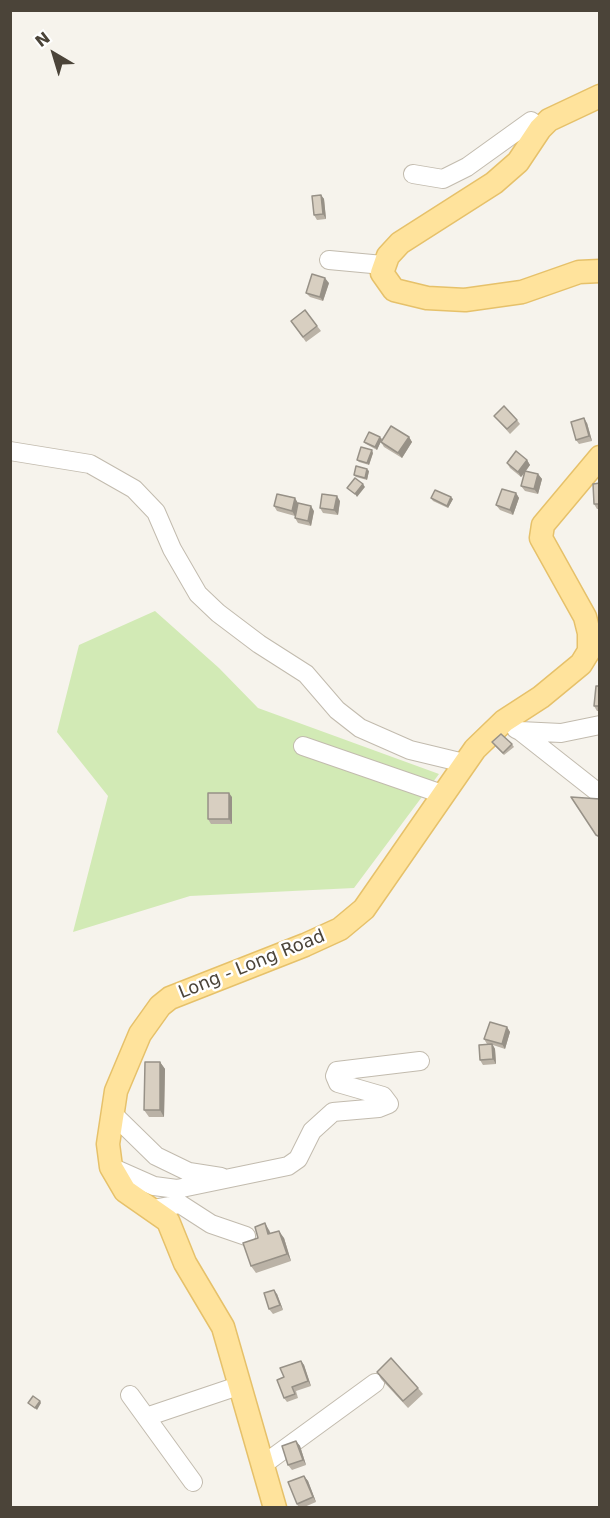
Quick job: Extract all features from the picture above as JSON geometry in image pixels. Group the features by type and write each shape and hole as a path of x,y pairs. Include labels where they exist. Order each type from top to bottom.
{"main road":[{"path":"600,96 560,113 540,129 518,162 494,183 400,243 383,265 384,279 393,290 427,298 465,300 522,292 579,272 600,271"},
{"name":"Long - Long Road","path":"275,1508 223,1327 184,1263 168,1221 153,1209 138,1203 125,1191 111,1167 108,1144 116,1091 140,1034 159,1006 181,992 305,945 340,929 364,909 464,763 512,726 581,664 589,651 589,633 585,617 541,538 543,525 600,457"}],"street":[{"path":"413,174 443,179 467,167 531,121 540,129"},
{"path":"329,260 383,265"},
{"path":"10,451 90,464 134,489 156,512 172,549 198,594 218,613 259,644 300,669 338,710 360,728 410,750 464,763"},
{"path":"512,726 561,733 600,724"},
{"path":"512,726 600,794"},
{"path":"303,746 442,794"},
{"path":"111,1167 144,1182 177,1189 281,1168 294,1163 312,1131 333,1112 379,1108 389,1104 382,1096 338,1083 335,1076 337,1071 420,1061"},
{"path":"112,1113 148,1149 175,1167 199,1174 233,1178"},
{"path":"153,1209 180,1204 211,1224 246,1236"},
{"path":"264,1464 375,1383"},
{"path":"146,1417 241,1385"},
{"path":"130,1395 193,1482"}],"green space":[{"path":"155,611 219,668 258,708 439,774 354,888 190,896 73,932 108,796 57,732 79,645"}],"building":[{"path":"321,195 323,214 314,215 312,196"},
{"path":"312,274 325,278 320,297 306,293"},
{"path":"305,310 317,326 303,337 291,321"},
{"path":"504,406 517,420 507,429 494,416"},
{"path":"584,418 589,436 576,440 571,422"},
{"path":"391,426 409,437 398,453 381,442"},
{"path":"369,432 380,437 375,447 364,442"},
{"path":"361,447 372,450 367,463 357,460"},
{"path":"516,451 527,460 518,472 507,463"},
{"path":"356,466 367,469 365,478 354,475"},
{"path":"525,471 538,474 534,489 521,486"},
{"path":"355,478 363,484 355,494 347,488"},
{"path":"600,483 600,504 594,504 593,484"},
{"path":"502,489 516,493 510,510 496,505"},
{"path":"435,490 451,497 447,506 431,498"},
{"path":"277,494 295,498 292,511 274,506"},
{"path":"322,494 337,496 334,510 320,508"},
{"path":"298,503 311,506 308,521 295,518"},
{"path":"596,686 600,686 600,706 594,706"},
{"path":"501,734 512,744 503,753 492,742"},
{"path":"208,793 229,793 229,819 208,819"},
{"path":"571,797 600,799 600,837 596,835"},
{"path":"490,1022 507,1027 502,1044 484,1039"},
{"path":"492,1044 493,1059 480,1060 479,1045"},
{"path":"145,1062 160,1062 160,1110 144,1110"},
{"path":"265,1223 268,1234 279,1231 287,1254 251,1266 243,1243 258,1238 255,1227"},
{"path":"274,1290 280,1305 269,1309 264,1293"},
{"path":"391,1358 418,1388 403,1401 377,1372"},
{"path":"301,1361 308,1381 292,1387 295,1394 284,1398 277,1380 284,1377 280,1368"},
{"path":"33,1396 40,1401 35,1408 28,1403"},
{"path":"296,1441 303,1460 288,1465 282,1446"},
{"path":"304,1476 313,1497 297,1504 288,1482"}]}
